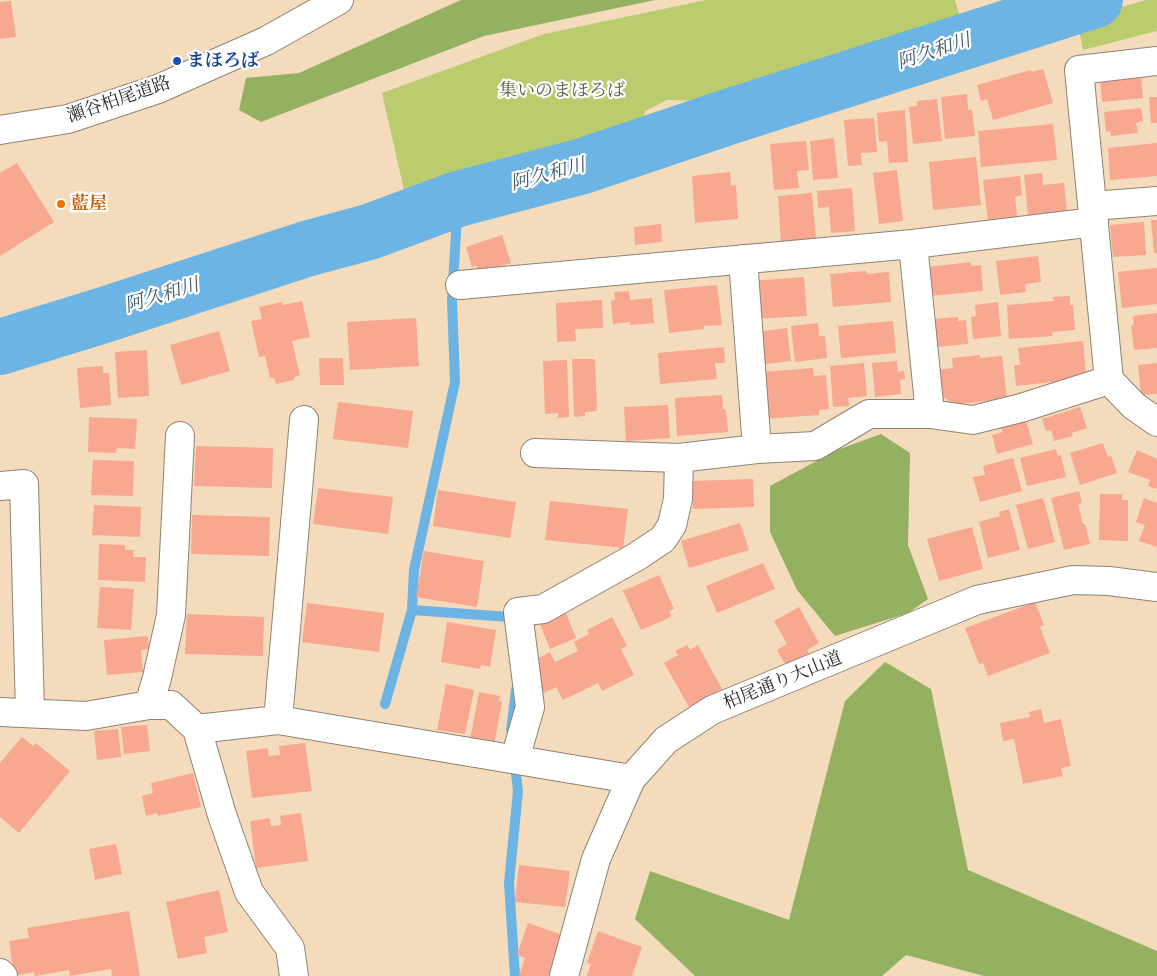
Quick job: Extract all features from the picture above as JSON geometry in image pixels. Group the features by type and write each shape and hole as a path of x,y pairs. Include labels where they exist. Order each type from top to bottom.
{"street":[{"name":"瀬谷柏尾道路","path":"0,130 68,119 158,89 266,41 339,0"},
{"path":"1157,61 1079,70 1109,380 1134,406 1157,422"},
{"path":"460,285 913,244 1094,214 1157,201"},
{"path":"913,244 930,414"},
{"path":"743,259 757,449"},
{"path":"535,453 680,458 757,449 815,446 869,414 930,414 973,420 1021,408 1109,380"},
{"path":"278,720 304,420"},
{"path":"149,705 171,615 180,436"},
{"path":"515,759 530,707 518,612 543,609 636,557 663,539 672,525 678,499 680,458"},
{"path":"0,486 24,484 30,713"},
{"name":"柏尾通り大山道","path":"564,976 596,859 631,779 666,740 712,710 977,600 1073,580 1109,581 1157,586"},
{"path":"0,712 86,716 149,705 171,705 197,729 222,815 249,892 290,948 294,976"},
{"path":"197,729 278,720 631,779"},
{"path":"0,973 3,976"}],"green space":[{"path":"461,0 655,0 484,36 261,122 239,110 246,78 299,73"},
{"name":"集いのまほろば","path":"706,0 955,0 961,20 815,63 702,101 667,100 645,111 643,124 595,142 407,203 382,93 544,34"},
{"path":"1146,0 1157,0 1157,31 1083,50 1077,20"},
{"path":"881,434 910,453 908,545 928,599 908,613 835,636 797,590 770,532 770,486 837,450"},
{"path":"885,662 931,689 968,870 1157,951 1157,976 984,976 906,955 882,976 695,976 635,919 650,871 789,920 845,701"}],"building":[{"path":"11,1 16,37 0,39 0,2"},
{"path":"1043,69 1053,103 993,120 987,99 981,101 977,85 1031,70 1032,72"},
{"path":"1141,75 1143,98 1102,102 1100,79"},
{"path":"967,94 968,110 972,110 975,136 945,139 941,97"},
{"path":"1149,97 1157,97 1157,123 1151,123"},
{"path":"937,99 942,141 913,144 909,107 917,106 917,101"},
{"path":"1141,108 1143,121 1136,123 1138,133 1111,136 1110,131 1106,132 1104,112"},
{"path":"905,110 908,162 889,163 887,141 879,142 877,113"},
{"path":"874,118 877,152 861,153 862,165 848,166 844,120"},
{"path":"1053,124 1057,160 981,167 978,131"},
{"path":"834,138 838,178 813,180 810,141"},
{"path":"806,141 809,170 797,171 799,188 774,190 770,144"},
{"path":"1157,143 1157,176 1110,180 1108,148"},
{"path":"976,157 981,205 933,210 929,162"},
{"path":"17,163 54,222 0,256 0,173"},
{"path":"897,170 903,221 879,224 873,173"},
{"path":"730,172 731,186 736,185 738,219 695,223 692,176"},
{"path":"1042,173 1043,185 1064,183 1067,213 1028,216 1024,175"},
{"path":"1020,176 1022,195 1015,197 1017,218 988,221 983,180"},
{"path":"852,188 855,231 831,233 829,207 818,208 817,191"},
{"path":"812,193 816,241 781,244 778,196"},
{"path":"1151,220 1157,220 1157,253 1154,253"},
{"path":"1144,222 1146,255 1113,257 1110,225"},
{"path":"661,224 662,242 635,245 634,227"},
{"path":"502,235 511,263 479,273 476,265 472,267 466,247"},
{"path":"1038,256 1041,282 1025,284 1026,292 1000,295 996,261"},
{"path":"971,262 971,266 981,265 983,291 930,296 928,267"},
{"path":"1157,268 1157,304 1122,308 1118,272"},
{"path":"866,271 867,274 889,272 891,302 833,307 830,274"},
{"path":"804,277 807,316 754,319 751,281"},
{"path":"717,285 722,325 704,326 704,329 669,333 664,290"},
{"path":"629,291 630,300 652,298 654,323 630,325 630,322 613,324 611,301 615,300 614,292"},
{"path":"1070,296 1070,305 1073,305 1075,330 1052,332 1053,336 1009,339 1007,305 1054,301 1053,297"},
{"path":"602,300 603,328 575,329 576,341 557,342 556,303"},
{"path":"302,301 310,337 292,341 300,375 294,377 294,380 276,384 274,378 270,378 265,356 259,357 251,321 262,319 259,307 282,302 283,305"},
{"path":"998,302 1001,336 973,339 971,317 976,316 975,305"},
{"path":"1157,313 1157,348 1134,350 1131,326 1134,325 1133,316"},
{"path":"958,317 958,321 966,320 968,344 937,347 934,319"},
{"path":"416,318 419,366 350,370 347,322"},
{"path":"893,321 896,353 841,358 838,326"},
{"path":"818,323 819,336 825,336 827,358 795,362 791,326"},
{"path":"787,328 791,361 759,365 756,332"},
{"path":"219,331 230,371 181,385 170,345"},
{"path":"1083,341 1086,375 1079,379 1016,386 1014,365 1020,365 1018,348"},
{"path":"724,347 725,363 715,363 717,379 660,384 658,353"},
{"path":"147,350 149,396 118,398 115,352"},
{"path":"980,355 980,358 1002,356 1007,399 948,405 947,398 938,399 936,370 953,368 952,358"},
{"path":"319,358 343,358 344,385 320,385"},
{"path":"572,359 595,359 597,411 585,412 585,416 574,417"},
{"path":"567,360 569,417 558,418 558,413 545,414 543,361"},
{"path":"897,361 898,372 904,371 905,379 900,380 901,394 875,397 872,363"},
{"path":"864,363 867,396 848,398 849,406 833,407 830,366"},
{"path":"1157,363 1157,394 1141,395 1138,365"},
{"path":"103,366 103,373 109,373 111,405 80,408 77,368"},
{"path":"813,368 814,376 826,375 829,409 819,410 819,415 764,419 761,372"},
{"path":"722,395 723,409 726,410 728,432 677,436 675,398"},
{"path":"338,402 413,411 408,448 333,439"},
{"path":"668,405 670,438 626,441 624,407"},
{"path":"1080,407 1087,428 1072,433 1073,436 1054,441 1051,430 1046,431 1042,419"},
{"path":"89,417 137,419 135,449 117,448 116,453 88,452"},
{"path":"1026,421 1033,444 997,454 992,435 1003,432 1001,428"},
{"path":"1103,443 1108,457 1111,456 1117,473 1080,485 1070,453"},
{"path":"196,446 273,448 272,488 194,486"},
{"path":"1056,449 1058,456 1061,455 1066,477 1027,486 1020,458"},
{"path":"1137,450 1157,459 1157,489 1148,486 1150,480 1128,472"},
{"path":"1013,458 1022,491 980,502 973,477 985,475 983,466"},
{"path":"93,460 134,461 133,496 91,495"},
{"path":"753,479 754,507 693,509 692,481"},
{"path":"318,488 393,497 388,534 313,524"},
{"path":"438,490 516,502 510,538 433,526"},
{"path":"1079,491 1082,503 1078,504 1090,544 1064,550 1051,498"},
{"path":"1100,494 1122,494 1122,500 1128,500 1128,541 1099,540"},
{"path":"1043,498 1055,542 1028,549 1016,505"},
{"path":"1144,498 1157,503 1157,547 1139,541 1145,525 1136,522"},
{"path":"550,501 628,509 623,548 545,540"},
{"path":"94,505 141,507 140,537 92,535"},
{"path":"1009,509 1020,550 988,558 979,522 1000,516 999,512"},
{"path":"192,515 270,517 269,556 191,554"},
{"path":"740,523 749,550 689,568 681,541"},
{"path":"972,527 983,569 939,581 927,539"},
{"path":"99,544 125,545 125,550 134,550 133,557 146,557 145,582 98,580"},
{"path":"424,551 484,561 477,607 416,597"},
{"path":"763,563 775,589 717,613 706,586"},
{"path":"659,575 674,609 669,611 671,617 641,630 623,591"},
{"path":"100,587 134,589 131,630 97,628"},
{"path":"1035,602 1044,625 1040,627 1050,653 988,676 983,663 979,664 965,628"},
{"path":"307,603 384,613 379,652 302,642"},
{"path":"799,607 819,643 807,650 810,655 787,668 777,650 787,644 774,621"},
{"path":"566,613 576,638 550,649 540,624"},
{"path":"187,614 264,617 263,656 185,654"},
{"path":"612,617 627,646 621,649 634,675 602,691 598,683 563,700 556,687 542,694 527,664 550,652 555,662 578,651 574,642 589,634 587,630"},
{"path":"447,622 496,630 490,667 481,665 480,669 441,662"},
{"path":"148,636 149,649 141,650 143,672 107,675 104,640"},
{"path":"687,645 690,650 698,645 722,689 689,707 664,663 678,655 675,651"},
{"path":"446,684 474,690 465,734 437,730"},
{"path":"479,692 500,696 498,701 502,702 494,745 470,740"},
{"path":"1041,709 1044,723 1061,719 1071,766 1061,768 1063,776 1023,784 1014,739 1003,741 1000,723 1030,717 1029,712"},
{"path":"147,725 150,751 124,754 121,727"},
{"path":"118,729 121,757 97,760 94,731"},
{"path":"22,737 33,746 36,743 70,771 19,833 0,817 0,763"},
{"path":"305,743 312,791 252,798 246,751 268,748 269,756 280,755 279,746"},
{"path":"193,773 201,807 158,816 157,813 146,816 142,796 153,793 151,783"},
{"path":"301,813 308,861 256,868 250,821 270,818 271,826 281,825 280,816"},
{"path":"116,844 122,874 95,880 89,849"},
{"path":"519,865 570,871 565,907 515,902"},
{"path":"219,890 228,932 204,937 207,953 178,959 166,902"},
{"path":"129,911 140,976 112,976 111,969 70,976 69,970 35,976 34,972 14,976 9,941 29,938 27,928"},
{"path":"528,923 563,935 549,976 519,976 525,958 517,955"},
{"path":"598,931 642,947 632,976 587,976 591,964 587,963"}],"waterway":[{"name":"阿久和川","path":"0,347 306,249 369,232 458,199 583,166 728,117 1095,0"},
{"path":"385,704 412,610 414,570 455,382 452,300 458,199"},
{"path":"412,610 509,617 510,626"},
{"path":"511,730 516,690"},
{"path":"515,976 509,883 518,791 516,774"}],"place":[{"name":"まほろば","path":"177,61"},
{"name":"藍屋","path":"61,204"}]}
